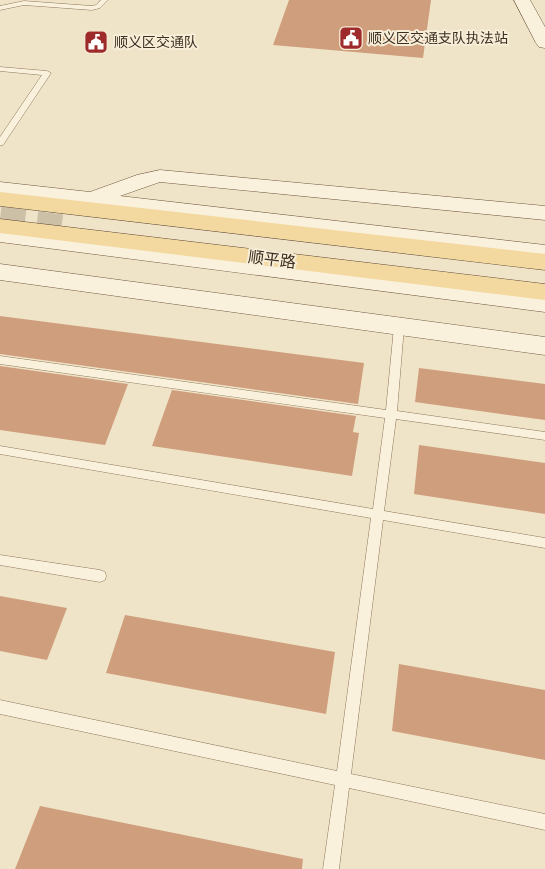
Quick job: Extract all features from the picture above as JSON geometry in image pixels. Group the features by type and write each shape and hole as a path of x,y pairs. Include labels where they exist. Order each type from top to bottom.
{"main road":[{"name":"顺平路","path":"0,198 545,262"},
{"name":"顺平路","path":"0,226 545,292"}],"street":[{"path":"522,0 545,43"},
{"path":"92,199 144,179 160,176 545,214"},
{"path":"191,210 170,205 163,200 162,196 165,190 172,186 183,185 217,187 545,220"},
{"path":"0,188 545,252"},
{"path":"0,236 545,304"},
{"path":"0,272 545,346"}],"lane":[{"path":"0,8 24,3 92,8 98,7 105,0"},
{"path":"0,69 47,73 0,143"},
{"path":"331,869 392,414 399,326"},
{"path":"0,360 545,436"},
{"path":"0,450 545,543"},
{"path":"0,560 100,576"},
{"path":"0,707 545,822"}],"building":[{"path":"289,0 431,0 423,58 273,45"},
{"path":"0,316 364,363 358,404 0,354"},
{"path":"0,366 128,384 105,445 0,430"},
{"path":"419,368 545,384 545,420 415,402"},
{"path":"172,390 356,416 353,432 359,433 352,476 152,446"},
{"path":"419,445 545,463 545,514 414,494"},
{"path":"0,596 67,608 47,660 0,651"},
{"path":"125,615 335,652 326,714 106,673"},
{"path":"399,664 545,690 545,760 392,731"},
{"path":"40,806 303,859 302,869 15,869"}],"tunnel":[{"path":"0,219 63,227"}],"place":[{"name":"顺义区交通支队执法站","path":"351,38"},
{"name":"顺义区交通队","path":"96,42"}]}
